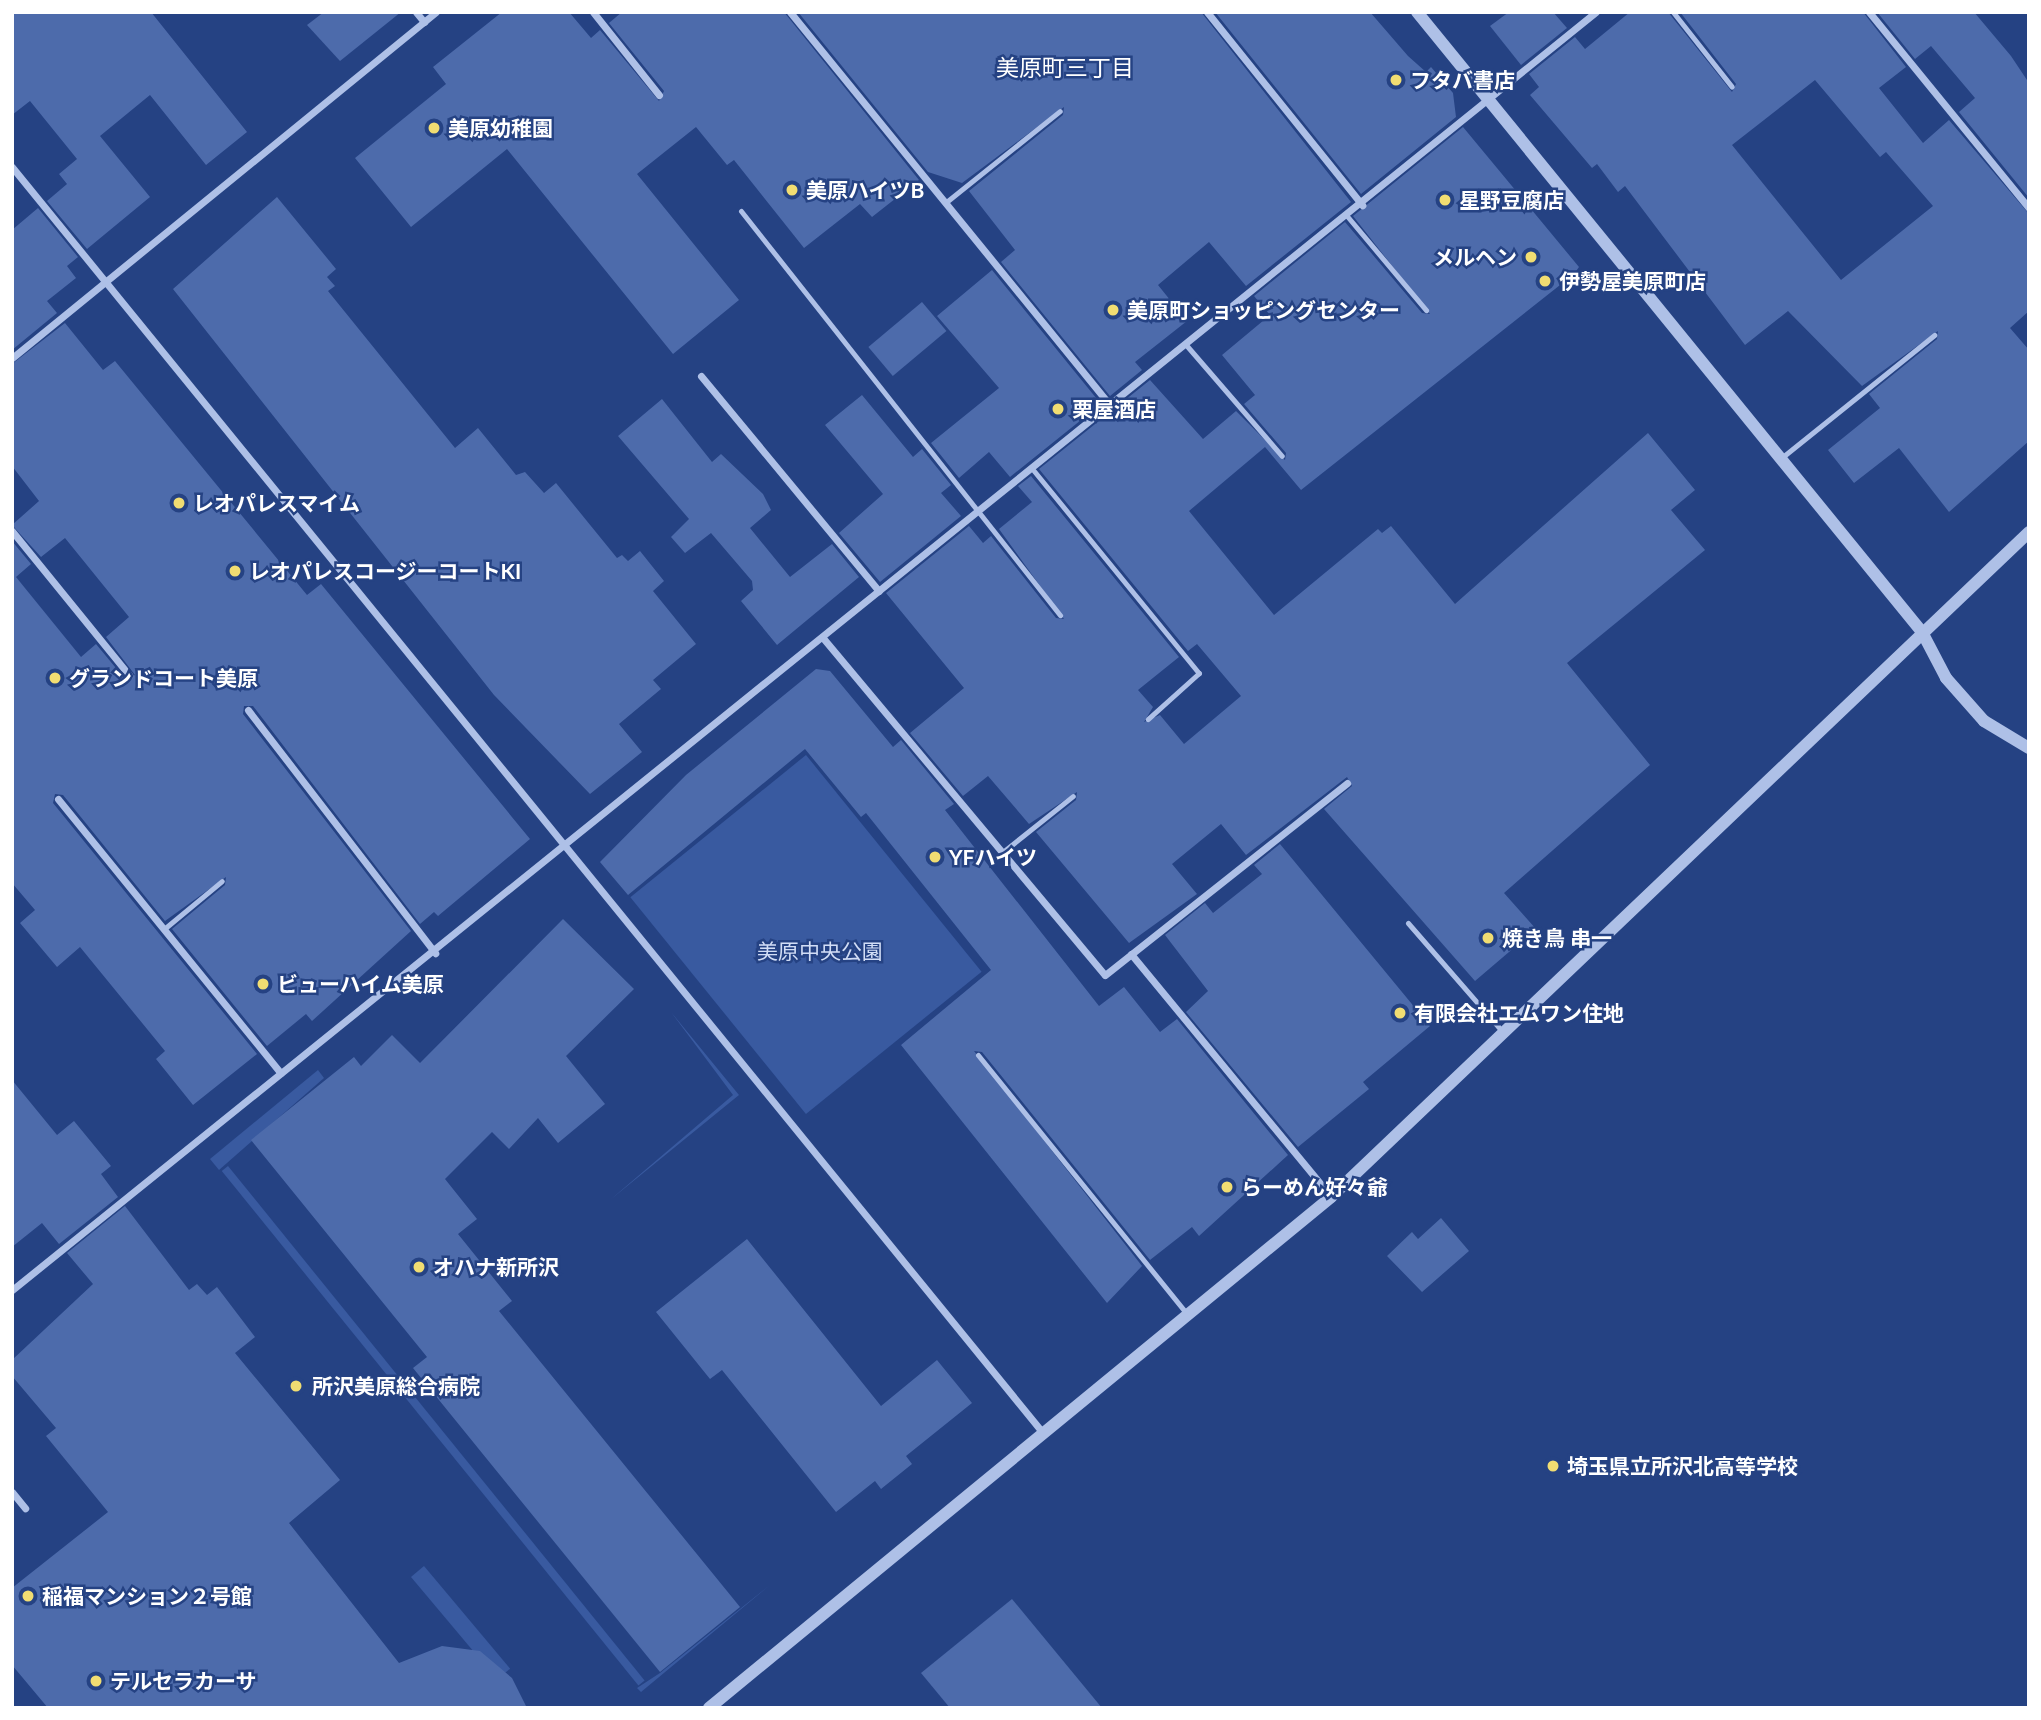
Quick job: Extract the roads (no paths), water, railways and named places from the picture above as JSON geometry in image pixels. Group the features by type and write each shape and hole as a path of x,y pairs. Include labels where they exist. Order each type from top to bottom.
{"street":[{"path":"416,12 424,22"},
{"path":"12,358 436,12"},
{"path":"593,12 659,95"},
{"path":"790,12 1110,405"},
{"path":"1208,12 1362,205"},
{"path":"1417,12 1922,632 1946,678 1984,721 2029,748"},
{"path":"12,1290 281,1073 435,953 879,591 1034,471 1110,405 1362,205 1597,12"},
{"path":"1869,12 2029,208"},
{"path":"12,167 1043,1433"},
{"path":"701,376 879,591"},
{"path":"12,531 129,675"},
{"path":"709,1708 1043,1433 1189,1317 1331,1197 1506,1035 2029,532"},
{"path":"823,638 1105,975 1347,782"},
{"path":"248,710 435,953"},
{"path":"58,799 281,1073"},
{"path":"1131,954 1331,1197"},
{"path":"12,1492 24,1508"}],"lane":[{"path":"1673,12 1732,87"},
{"path":"945,203 1060,111"},
{"path":"740,211 981,510 1060,615"},
{"path":"1347,216 1426,310"},
{"path":"1780,459 1934,335"},
{"path":"1187,346 1282,456"},
{"path":"1034,471 1199,673 1148,719"},
{"path":"1003,851 1073,796"},
{"path":"164,929 222,881"},
{"path":"1408,923 1506,1035"},
{"path":"978,1055 1189,1317"}],"place":[{"name":"フタバ書店","path":"1396,80"},
{"name":"美原幼稚園","path":"434,128"},
{"name":"美原ハイツB","path":"792,190"},
{"name":"星野豆腐店","path":"1445,200"},
{"name":"メルヘン","path":"1531,257"},
{"name":"伊勢屋美原町店","path":"1545,281"},
{"name":"美原町ショッピングセンター","path":"1113,310"},
{"name":"栗屋酒店","path":"1058,409"},
{"name":"レオパレスマイム","path":"179,503"},
{"name":"レオパレスコージーコートKI","path":"235,571"},
{"name":"グランドコート美原","path":"55,678"},
{"name":"YFハイツ","path":"935,857"},
{"name":"焼き鳥 串一","path":"1488,938"},
{"name":"ビューハイム美原","path":"263,984"},
{"name":"有限会社エムワン住地","path":"1400,1013"},
{"name":"らーめん好々爺","path":"1227,1187"},
{"name":"オハナ新所沢","path":"419,1267"},
{"name":"所沢美原総合病院","path":"296,1386"},
{"name":"埼玉県立所沢北高等学校","path":"1553,1466"},
{"name":"稲福マンション２号館","path":"28,1596"},
{"name":"テルセラカーサ","path":"96,1681"}],"district":[{"name":"美原町三丁目","path":"1065,67"}],"park label":[{"name":"美原中央公園","path":"820,951"}]}
